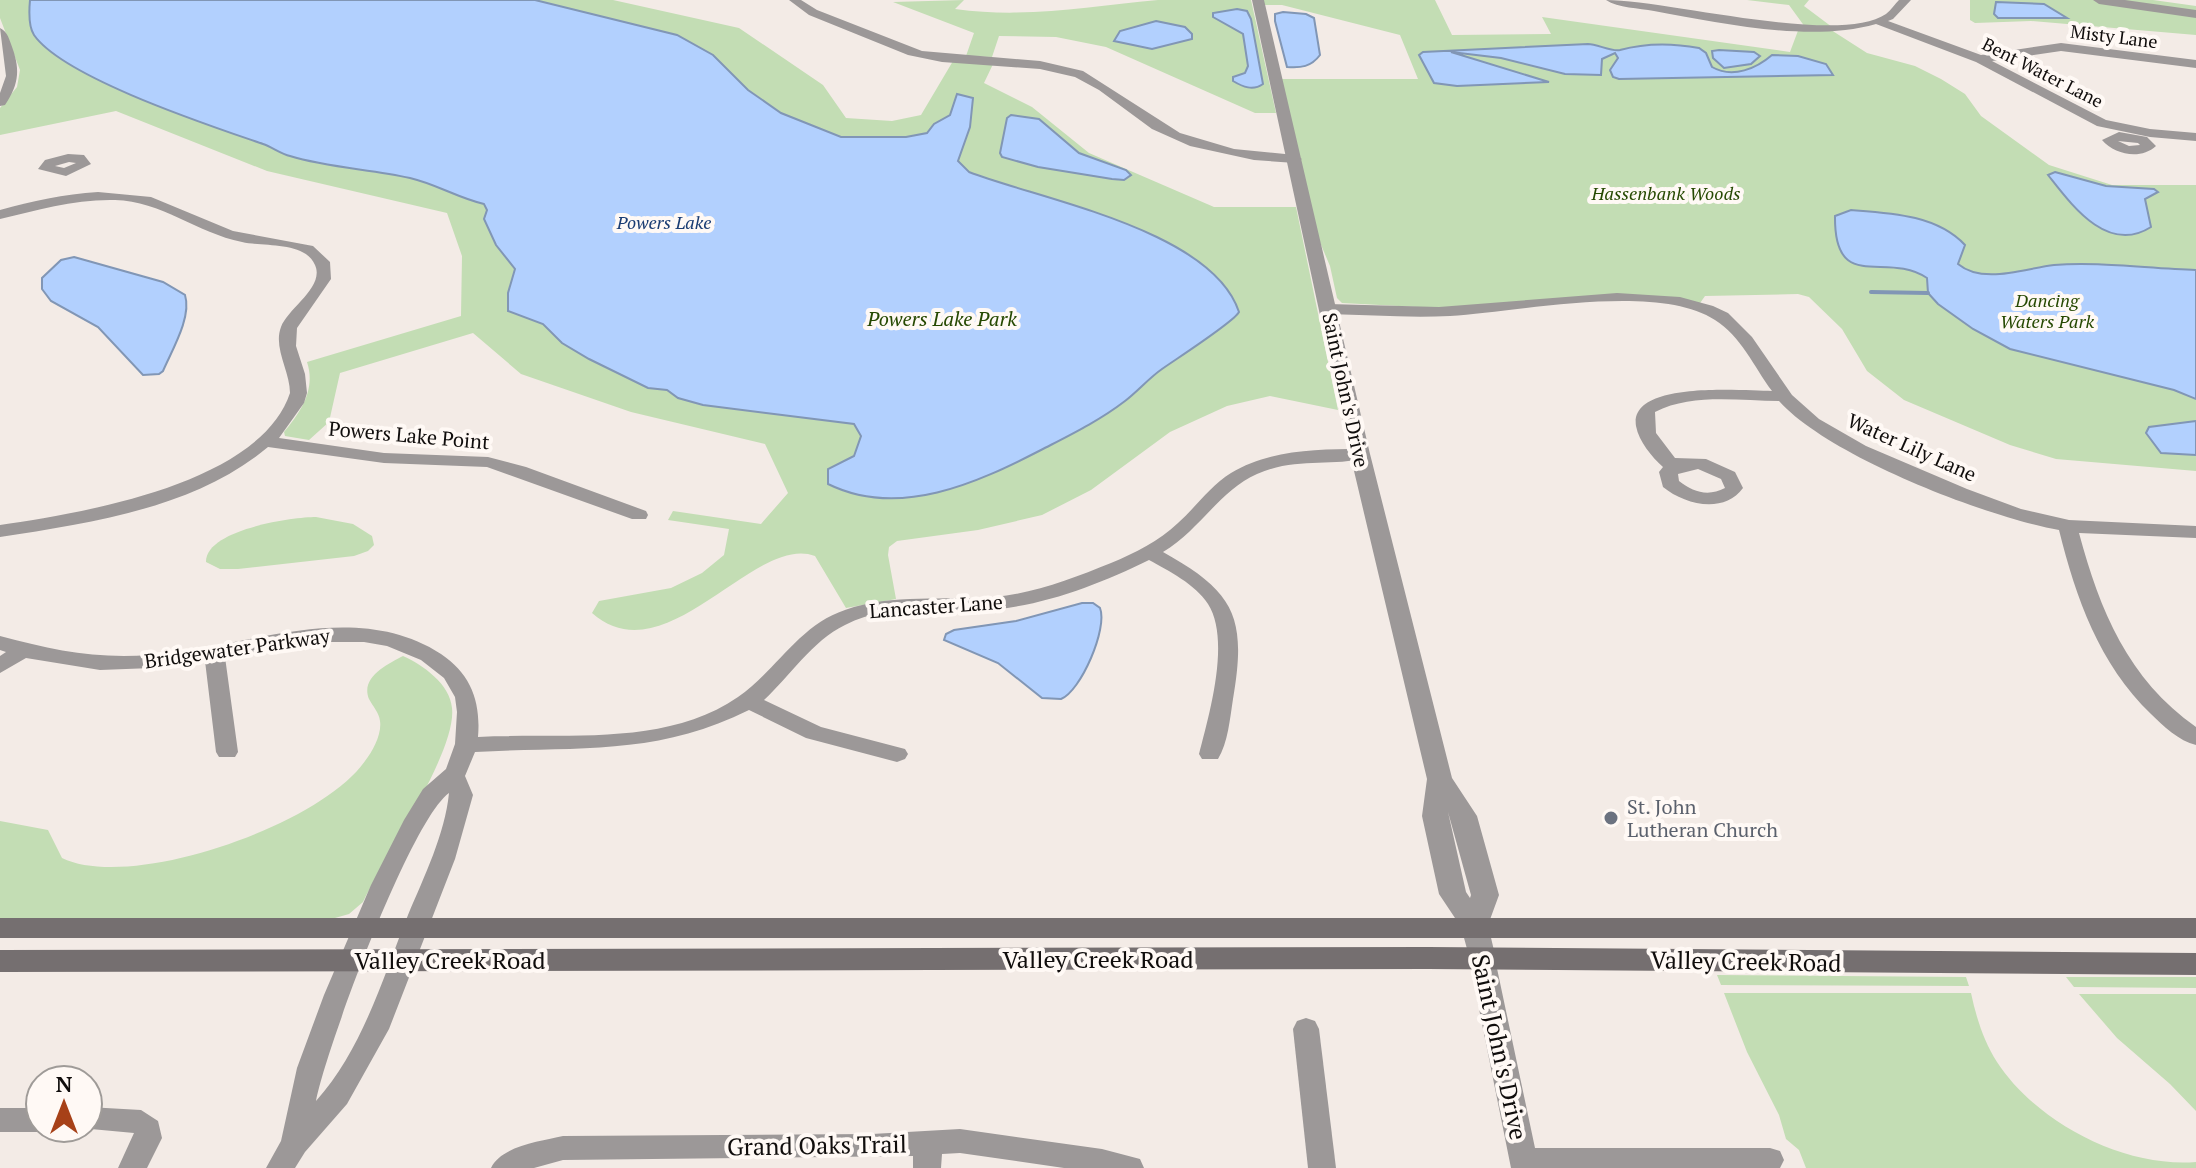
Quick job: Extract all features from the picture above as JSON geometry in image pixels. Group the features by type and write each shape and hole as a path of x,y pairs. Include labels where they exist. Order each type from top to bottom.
{"main road":[{"name":"Valley Creek Road","path":"0,928 1474,925 2196,928"},
{"name":"Valley Creek Road","path":"0,961 1482,959 2196,964"}],"street":[{"path":"795,0 813,13 866,31 909,52 1030,63 1076,73 1109,89 1148,121 1229,154 1294,154"},
{"name":"Saint John's Drive","path":"1258,0 1360,454 1440,779 1435,816 1453,894 1474,925 1524,1164"},
{"path":"1612,0 1788,27 1843,27 1877,21 1896,13 1905,0"},
{"path":"2099,0 2196,14"},
{"name":"Bent Water Lane","path":"1877,21 1980,59 2102,123 2135,134 2196,137"},
{"path":"0,32 14,74 11,87 0,102"},
{"name":"Misty Lane","path":"1980,59 2061,47 2196,64"},
{"path":"0,531 92,517 157,499 211,475 264,441 296,401 299,377 286,345 291,320 323,283 324,265 308,250 225,234 195,223 160,203 92,184 77,168"},
{"path":"0,215 51,202 92,184"},
{"name":"Water Lily Lane","path":"1328,309 1436,312 1572,301 1659,300 1685,303 1712,311 1729,322 1782,396 1822,429 1876,458 1994,506 2068,526 2196,532"},
{"path":"1675,467 1658,454 1644,423 1647,409 1654,404 1679,399 1782,396"},
{"name":"Powers Lake Point","path":"264,441 384,458 488,462 524,472 639,515"},
{"name":"Lancaster Lane","path":"465,745 534,740 611,743 647,739 697,726 748,701 776,679 823,629 851,614 884,607 1010,601 1103,572 1149,552 1176,534 1223,488 1249,471 1299,456 1360,454"},
{"path":"2068,526 2086,592 2116,658 2148,703 2168,721 2196,738"},
{"path":"1149,552 1203,587 1220,606 1226,620 1228,651 1210,754"},
{"name":"Bridgewater Parkway","path":"0,643 66,660 107,663 160,661 214,653 273,639 325,634 368,636 409,646 442,665 464,692 469,715 465,745 454,777 431,795 390,871 327,1015 302,1094 295,1143"},
{"path":"0,666 22,651"},
{"path":"214,653 227,752"},
{"path":"748,701 814,733 897,754"},
{"name":"Bridgewater Parkway","path":"295,1143 337,1096 376,1029 440,868 461,795 454,777"},
{"path":"1306,1029 1322,1168"},
{"path":"0,1120 24,1120"},
{"path":"104,1120 141,1122 148,1129 148,1138 132,1168"},
{"name":"Grand Oaks Trail","path":"505,1168 533,1155 563,1148 872,1146 928,1155 973,1141 1130,1168"},
{"path":"280,1168 295,1143"},
{"path":"1524,1164 1770,1160"}],"green space":[{"name":"Powers Lake","path":"0,0 613,0 739,28 823,85 846,118 892,121 921,115 953,61 994,62 984,83 1032,107 1089,153 1214,207 1296,207 1338,410 1270,396 1227,406 1170,432 1091,490 1042,515 978,530 897,541 889,547 888,555 896,599 846,608 815,556 791,555 765,564 679,617 649,628 620,628 592,613 599,601 671,588 702,573 724,555 729,529 668,520 673,511 761,524 788,493 765,444 631,412 521,374 473,333 340,373 329,422 309,440 285,436 284,432 301,408 308,391 307,362 461,316 462,256 447,213 267,171 116,111 0,135 0,108 17,87 20,70 0,18"},
{"path":"964,0 955,9 1007,13 1158,0 1251,0 1276,113 1255,113 1106,47 1056,37 999,36 992,57 966,56 974,33 893,2"},
{"name":"Dancing Waters Park","path":"1258,0 1435,0 1452,35 1551,34 1542,17 1790,52 1799,28 1805,27 1789,5 1747,0 1809,0 1804,6 1832,27 1828,28 1867,53 1915,66 1941,79 1965,94 1981,116 2049,165 2112,185 2196,185 2196,471 2056,459 2010,445 1904,400 1867,371 1842,329 1809,297 1798,294 1705,296 1698,306 1671,300 1585,300 1475,310 1342,303 1337,298 1330,266 1305,207 1277,79 1418,79 1400,35 1282,5 1259,5"},
{"path":"1970,0 2153,0 2196,6 2196,35 2031,21 1975,23 1970,20"},
{"path":"316,517 353,524 372,536 374,545 354,556 238,569 220,569 206,562 209,551 219,541 234,534 270,523"},
{"path":"403,656 427,670 441,683 452,708 450,727 432,777 417,805 363,902 349,914 335,918 0,919 0,821 48,830 62,858 93,866 133,866 177,859 224,846 269,828 309,808 343,785 365,761 380,731 378,715 369,699 368,684 377,672"},
{"path":"1717,975 1966,977 1969,986 1721,985"},
{"path":"2066,977 2196,977 2196,988 2074,987"},
{"path":"1724,993 1971,993 1992,1054 2014,1084 2034,1104 2058,1122 2111,1149 2168,1162 2196,1162 2196,1168 1806,1168 1799,1150 1786,1139 1779,1115 1747,1052"},
{"path":"2079,994 2196,994 2196,1111 2117,1038"}],"water":[{"name":"Powers Lake","path":"30,0 535,0 677,35 713,55 748,90 781,113 841,137 906,137 927,133 934,124 950,115 957,94 973,98 970,127 958,161 969,172 1079,207 1161,239 1196,259 1223,284 1239,312 1115,408 991,474 937,492 910,497 882,498 855,494 828,484 828,469 854,456 861,436 854,424 703,405 678,398 667,390 648,388 589,359 562,343 543,324 508,311 508,293 515,269 496,245 484,219 487,210 484,204 410,178 287,155 106,84 50,51 34,35 30,23"},
{"path":"1996,2 2044,4 2067,18 1998,18 1994,14"},
{"path":"1237,9 1247,11 1251,19 1263,84 1252,88 1233,81 1233,77 1245,73 1248,66 1243,34 1213,17 1213,13"},
{"path":"1275,14 1306,14 1314,18 1320,55 1309,64 1287,67 1275,21"},
{"path":"1156,21 1185,27 1192,34 1192,39 1152,49 1114,41 1120,31"},
{"path":"1588,44 1617,50 1659,44 1699,48 1706,53 1712,67 1728,72 1752,68 1772,55 1798,56 1826,64 1833,75 1619,79 1613,77 1610,70 1618,58 1615,53 1602,59 1601,75 1565,74 1501,58 1451,52 1549,82 1457,86 1434,83 1419,55 1423,52"},
{"path":"1712,51 1754,52 1760,56 1751,64 1724,68 1713,58"},
{"path":"1011,115 1039,119 1079,153 1126,170 1131,175 1124,180 1112,179 1038,167 1002,157 1000,153 1007,118"},
{"path":"2055,172 2106,186 2154,189 2158,192 2145,199 2151,227 2135,234 2120,235 2105,230 2079,212 2048,175"},
{"path":"1851,210 1912,217 1941,227 1965,245 1958,264 1980,273 2005,274 2071,264 2196,270 2196,399 2174,390 2010,349 1973,329 1928,293 1927,278 1911,271 1853,263 1843,255 1837,240 1835,216"},
{"path":"74,257 163,282 185,295 186,313 163,371 143,375 98,327 51,301 42,289 42,278 61,260"},
{"path":"2196,421 2196,455 2161,453 2146,433 2149,427"},
{"path":"1082,603 1093,603 1100,608 1100,630 1084,672 1069,694 1061,699 1042,698 998,663 944,640 946,634 954,630 1016,621"}],"waterway":[{"path":"1871,292 1928,293"}],"place":[{"name":"St. John Lutheran Church","path":"1611,818"}],"park label":[{"name":"Hassenbank Woods","path":"1666,193"},
{"name":"Powers Lake Park","path":"942,318"}]}
